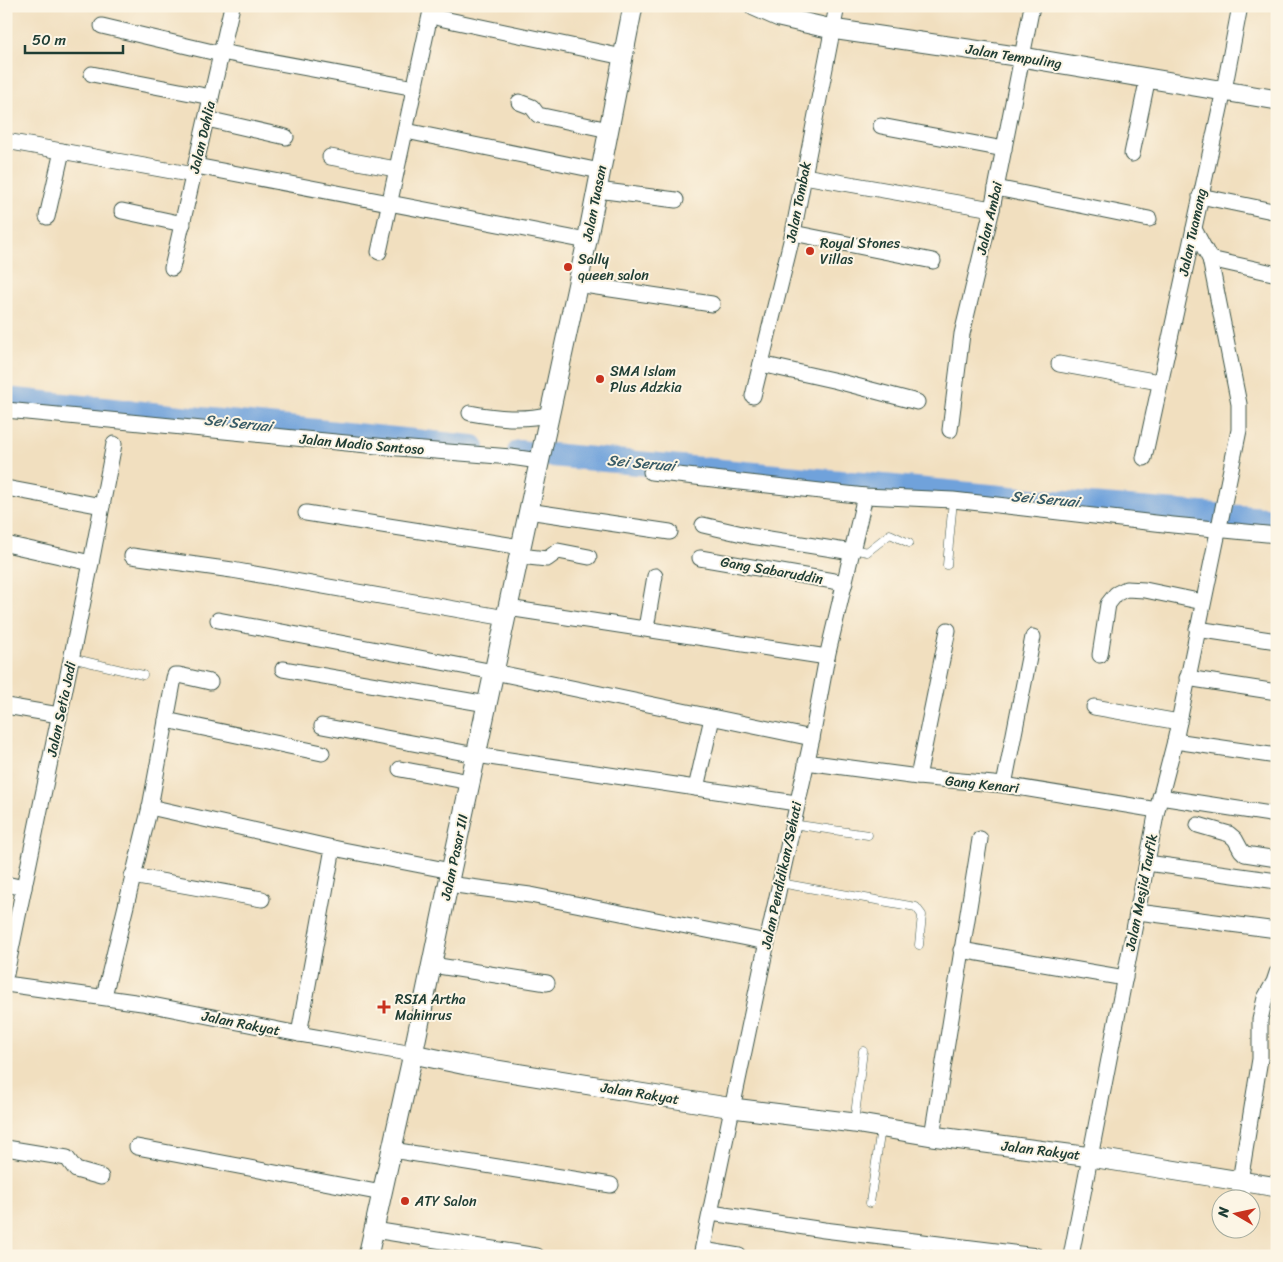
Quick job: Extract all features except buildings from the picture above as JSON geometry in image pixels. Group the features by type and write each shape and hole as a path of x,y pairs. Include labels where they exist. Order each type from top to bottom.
{"street":[{"name":"Jalan Dahlia","path":"172,268 232,6"},
{"name":"Jalan Tuasan","path":"540,460 597,190 633,6"},
{"name":"Jalan Tempuling","path":"754,6 779,17 832,29 1148,77 1277,100"},
{"name":"Jalan Tombak","path":"753,396 793,233 837,6"},
{"name":"Jalan Ambai","path":"950,430 962,334 992,209 1032,6"},
{"name":"Jalan Tuamang","path":"1144,458 1224,90 1240,6"},
{"path":"435,10 623,57"},
{"path":"435,10 519,25"},
{"path":"379,252 396,169 435,10"},
{"path":"102,26 221,53 415,88"},
{"path":"92,74 211,97"},
{"path":"1132,154 1148,77"},
{"path":"519,102 532,107 538,115 609,130"},
{"path":"207,119 286,137"},
{"path":"881,126 1004,149"},
{"path":"406,131 600,171"},
{"path":"6,141 388,204 586,242"},
{"path":"47,217 62,151"},
{"path":"330,157 396,169"},
{"path":"804,176 992,209"},
{"path":"996,188 1149,219"},
{"path":"597,190 676,200"},
{"path":"1200,196 1277,212"},
{"path":"122,211 183,224"},
{"name":"Jalan Mesjid Taufik","path":"1071,1256 1158,803 1175,741 1239,430 1239,404 1210,259 1194,228"},
{"path":"793,233 933,262"},
{"path":"1210,259 1277,274"},
{"path":"577,284 712,304"},
{"path":"761,364 917,402"},
{"path":"1059,364 1160,382"},
{"name":"Jalan Madio Santoso","path":"6,410 540,460"},
{"path":"470,413 500,418 530,418 548,422"},
{"name":"Jalan Setia Jadi","path":"6,974 114,444"},
{"name":"Jalan Pasar III","path":"368,1256 540,460"},
{"path":"651,472 865,496 953,500 1219,525 1277,535"},
{"path":"6,488 102,506"},
{"name":"Jalan Pendidikan/Sehati","path":"702,1253 796,803 812,738 827,657 865,496"},
{"path":"528,511 670,532"},
{"path":"306,513 520,552 547,559 558,551 589,557"},
{"path":"703,525 751,536 852,551"},
{"path":"6,544 91,563"},
{"path":"132,556 507,613 646,628 827,657"},
{"name":"Gang Sabaruddin","path":"700,558 845,583"},
{"path":"646,628 655,576"},
{"path":"1100,655 1108,604 1116,594 1126,589 1145,590 1203,602"},
{"path":"218,620 494,672 812,738"},
{"path":"1197,628 1277,641"},
{"path":"918,777 948,630"},
{"path":"1004,785 1033,637"},
{"path":"283,669 487,704"},
{"path":"104,996 150,807 175,675 210,682"},
{"path":"1187,678 1277,692"},
{"path":"6,706 59,715"},
{"path":"1094,707 1179,722"},
{"path":"696,788 712,718"},
{"path":"166,720 322,753"},
{"path":"322,726 476,755 796,803"},
{"path":"1175,741 1277,756"},
{"name":"Gang Kenari","path":"806,762 918,777 1277,815"},
{"path":"400,769 470,782"},
{"path":"150,807 333,848 450,878 767,942"},
{"path":"1198,825 1229,834 1246,854 1277,859"},
{"path":"932,1136 980,839"},
{"path":"299,1034 333,848"},
{"path":"1147,863 1277,881"},
{"path":"132,876 262,898"},
{"path":"6,884 24,888"},
{"path":"1138,912 1277,930"},
{"path":"961,950 1125,978"},
{"path":"432,965 548,983"},
{"path":"1240,1181 1260,1059 1260,1020 1265,998 1277,973"},
{"name":"Jalan Rakyat","path":"6,984 104,996 476,1067 733,1108 854,1123 932,1136 1091,1157 1277,1187"},
{"path":"137,1147 382,1193"},
{"path":"6,1148 67,1158 76,1170 101,1177"},
{"path":"392,1150 611,1185"},
{"path":"711,1214 1037,1256"},
{"path":"374,1230 537,1256"},
{"path":"702,1253 740,1256"}],"lane":[{"path":"947,565 953,500"},
{"path":"852,551 867,552 890,534 909,543"},
{"path":"71,658 143,675"},
{"path":"792,824 868,835"},
{"path":"780,883 916,907 922,915 919,945"},
{"path":"854,1123 863,1051"},
{"path":"870,1203 881,1128"}],"waterway":[{"name":"Sei Seruai","path":"6,399 473,447"},
{"name":"Sei Seruai","path":"519,452 1078,504 1277,520"}],"place":[{"name":"Royal Stones Villas","path":"810,251"},
{"name":"Sally queen salon","path":"568,267"},
{"name":"SMA Islam Plus Adzkia","path":"600,379"},
{"name":"RSIA Artha Mahinrus","path":"384,1007"},
{"name":"ATY Salon","path":"405,1201"}]}
